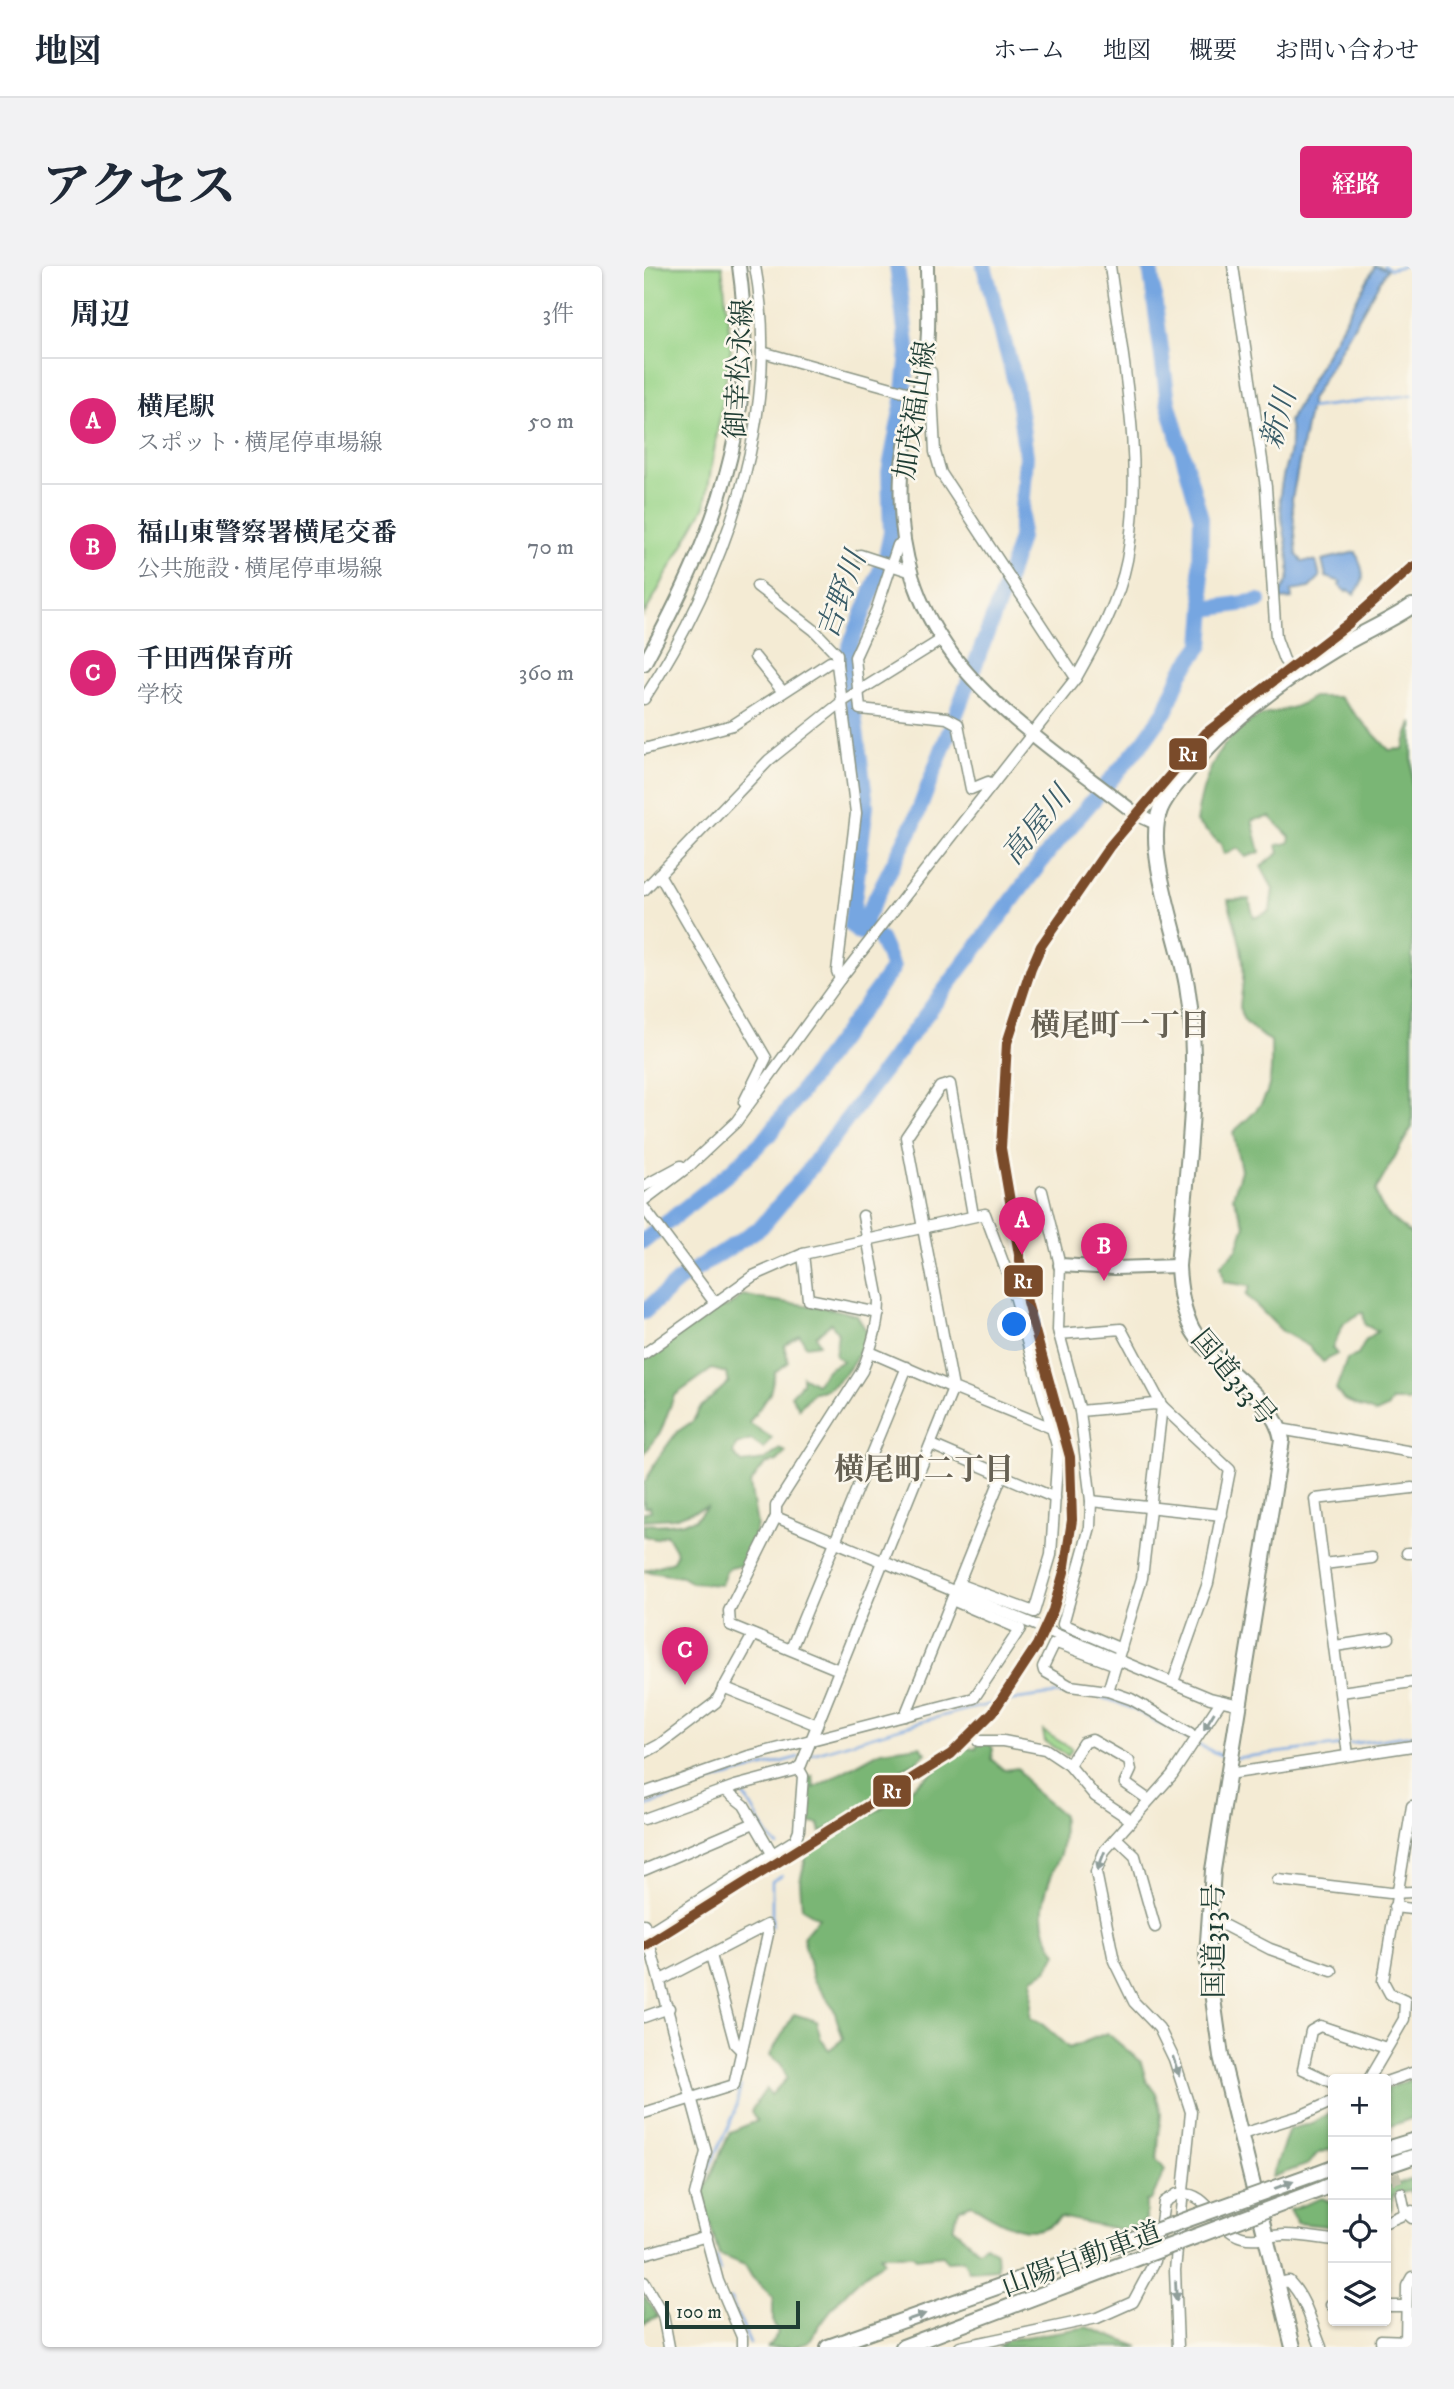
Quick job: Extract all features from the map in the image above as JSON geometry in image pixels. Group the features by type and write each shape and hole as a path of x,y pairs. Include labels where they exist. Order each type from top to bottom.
{"highway":[{"name":"国道313号","path":"1293,2347 1216,2029 1208,1976 1208,1917 1230,1762 1282,1450 1280,1429 1267,1409 1213,1356 1192,1329 1184,1309 1178,1266 1193,1039 1186,982 1157,855 1156,823 1166,798 1223,729 1242,712 1332,650 1412,606"},
{"path":"1391,2148 1412,2141"},
{"path":"1391,2164 1412,2158"},
{"name":"山陽自動車道","path":"828,2347 1328,2169"},
{"name":"山陽自動車道","path":"903,2347 1328,2186"}],"main road":[{"name":"御幸松永線","path":"644,664 685,588 718,507 735,450 743,380 739,266"},
{"name":"加茂福山線","path":"927,266 928,346 923,369 909,392 913,410 901,474 905,543 912,572 941,640 971,680 1033,734 1132,811 1156,823"},
{"path":"1060,1265 1115,1268 1178,1266"}],"street":[{"path":"644,699 690,622 729,527 748,457 762,352 755,266"},
{"path":"644,1200 689,1166 736,1122 840,979 1076,678 1112,606 1127,561 1135,492 1132,425 1110,266"},
{"path":"1233,266 1266,487 1271,608 1276,638 1284,660 1297,675"},
{"path":"762,352 909,392"},
{"path":"923,369 931,372 935,452 941,473 1076,678"},
{"path":"913,410 932,410"},
{"path":"905,543 898,545 885,566 876,611 855,657 860,709 947,718 958,723 971,789 988,782 991,786"},
{"path":"860,555 885,566 912,572"},
{"path":"757,586 814,630 837,654 856,813 837,971 840,979"},
{"path":"644,890 769,760 843,701 941,640"},
{"path":"755,657 783,692"},
{"path":"644,749 733,725 830,663 837,664"},
{"path":"659,874 766,1058 736,1122"},
{"path":"741,2347 742,2337 718,2281 695,2195 706,2152 646,1929 773,1855 795,1840 799,1830 803,1776 801,1765 953,1388 905,1137 940,1087 950,1084 972,1215"},
{"path":"644,1186 682,1166 689,1166"},
{"path":"1042,1191 1060,1265 1059,1334 1080,1411 1091,1501 1090,1527 1063,1624 1118,1658"},
{"path":"644,1208 715,1303"},
{"path":"644,1354 753,1276 803,1254 972,1215 985,1214 989,1217 1054,1429 1058,1475 1051,1555 1034,1612 955,1592"},
{"path":"839,1670 730,1625 729,1611 776,1517 776,1506 862,1371 870,1352 879,1313 863,1216"},
{"path":"803,1254 808,1299 879,1313"},
{"path":"1059,1334 1118,1327 1162,1406 1178,1424 1229,1465 1222,1515 1199,1614 1173,1682"},
{"path":"870,1352 1054,1429"},
{"path":"791,1649 907,1367"},
{"path":"1080,1411 1155,1404 1162,1406"},
{"path":"1108,1690 1142,1578 1162,1406"},
{"path":"1280,1429 1412,1452"},
{"path":"932,1445 1055,1498"},
{"path":"905,1716 1002,1475"},
{"path":"1347,1748 1315,1499 1412,1488"},
{"path":"1091,1501 1222,1515"},
{"path":"776,1517 1040,1627"},
{"path":"1324,1564 1372,1558"},
{"path":"644,1793 734,1760 809,1744 974,1699 1020,1633 1020,1629 955,1592"},
{"path":"1051,1632 1221,1701 1240,1705"},
{"path":"644,1753 659,1745 716,1702 753,1635"},
{"path":"1335,1646 1389,1638"},
{"path":"1118,1658 1057,1643 1043,1667 1044,1671 1070,1686 1108,1690 1130,1699 1194,1737"},
{"path":"1341,1692 1412,1682"},
{"path":"723,1687 817,1726"},
{"path":"1178,2347 1175,2270 1191,2112 1174,2059 1159,2028 1133,2002 1114,1961 1102,1916 1096,1872 1105,1850 1190,1752 1194,1737 1221,1701"},
{"path":"1069,1765 1083,1743 1092,1740 1129,1761 1130,1770 1125,1783 1149,1800"},
{"path":"978,1741 1038,1746 1069,1765 1095,1796 1131,1820"},
{"path":"1230,1762 1347,1748 1412,1748"},
{"path":"644,1819 801,1765"},
{"path":"729,1788 744,1805 773,1855"},
{"path":"1372,2074 1404,2019 1408,2001 1390,1994 1383,1982 1412,1806"},
{"path":"644,1870 754,1823"},
{"path":"1116,1838 1135,1856 1156,1927"},
{"path":"1278,1880 1412,1892"},
{"path":"1394,1907 1412,1909"},
{"path":"1208,1917 1270,1949 1332,1971"},
{"path":"644,2113 734,2085 768,1934 767,1925 661,1979"},
{"path":"710,1955 736,2044 741,2050"},
{"path":"644,2017 669,2008"},
{"path":"1328,2080 1303,2068 1311,2031 1320,2026 1386,2048"},
{"path":"1391,2080 1412,2073"},
{"path":"1242,2134 1300,2116 1328,2103"},
{"path":"960,2347 1097,2318 1133,2302 1155,2261 1164,2202 1183,2193 1205,2200 1224,2225 1239,2236 1285,2235 1328,2239"},
{"path":"1391,2220 1410,2214 1401,2193"},
{"path":"644,2254 707,2236"},
{"path":"1382,2347 1381,2340 1409,2341 1406,2306 1407,2286 1412,2277"},
{"path":"1278,2283 1289,2281 1298,2291 1306,2304 1321,2347"},
{"path":"644,2282 663,2315 669,2347"},
{"path":"1391,2306 1406,2306"}],"green space":[{"path":"644,266 722,266 731,349 705,506 644,615"},
{"path":"1313,697 1339,697 1389,750 1403,749 1412,722 1412,1127 1376,1190 1384,1210 1412,1235 1412,1401 1392,1401 1387,1408 1376,1413 1344,1400 1336,1389 1347,1359 1358,1355 1366,1340 1378,1331 1365,1325 1363,1312 1344,1323 1332,1348 1337,1354 1323,1362 1310,1347 1282,1331 1246,1295 1250,1286 1224,1282 1221,1265 1237,1249 1245,1225 1233,1197 1241,1170 1233,1132 1262,1102 1267,1093 1271,1071 1271,1041 1247,1023 1240,1008 1242,956 1228,900 1249,899 1254,918 1270,911 1273,889 1261,866 1279,853 1277,845 1289,843 1290,837 1270,817 1252,820 1260,852 1246,857 1238,848 1224,854 1221,844 1196,822 1212,765 1228,740 1252,720 1296,706"},
{"path":"743,1295 857,1315 868,1334 854,1362 840,1379 832,1386 814,1392 799,1408 791,1395 802,1383 802,1376 816,1384 828,1369 843,1361 835,1356 838,1333 831,1323 816,1336 819,1344 806,1346 800,1335 784,1345 788,1362 775,1372 770,1393 749,1423 772,1438 764,1449 751,1440 736,1445 733,1454 742,1463 765,1460 780,1449 786,1452 777,1461 765,1464 750,1484 757,1525 746,1564 727,1569 721,1585 692,1583 682,1577 644,1571 673,1561 677,1553 666,1534 656,1539 644,1536 644,1524 694,1520 708,1506 674,1518 644,1520 644,1512 651,1511 650,1506 644,1507 644,1484 658,1458 677,1432 693,1421 700,1408 729,1382 726,1373 712,1369 674,1396 661,1431 644,1454 644,1360 708,1310 728,1307"},
{"path":"1043,1731 1072,1749 1068,1756 1045,1742"},
{"path":"989,1742 993,1749 991,1759 1004,1770 1018,1768 1031,1788 1063,1815 1061,1850 1046,1891 1043,1916 1049,1940 1057,1953 1047,1970 1033,1978 1030,2018 1041,2023 1069,2048 1107,2033 1141,2062 1146,2080 1156,2094 1161,2113 1157,2160 1165,2170 1151,2200 1146,2201 1146,2221 1123,2230 1060,2217 1050,2225 1027,2230 1004,2223 971,2204 959,2209 953,2228 978,2250 986,2245 996,2252 997,2269 969,2271 963,2260 947,2261 943,2255 916,2258 913,2255 880,2255 884,2262 861,2278 841,2298 808,2343 793,2347 768,2347 778,2333 773,2322 773,2297 752,2277 745,2265 719,2255 702,2196 730,2132 757,2121 751,2111 766,2089 771,2095 787,2078 781,2064 770,2055 794,2014 816,2021 821,2039 829,2050 843,2039 833,2007 813,1979 803,1937 819,1918 802,1908 800,1881 807,1853 896,1799 966,1748 976,1749 978,1743"},
{"path":"920,1746 926,1753 918,1761 885,1778 884,1791 821,1833 819,1824 810,1823 806,1832 802,1830 809,1776 813,1776 814,1788 881,1751"},
{"path":"1412,2079 1412,2118 1391,2126 1391,2087"},
{"path":"1328,2115 1328,2150 1317,2154 1309,2164 1272,2177 1289,2129 1310,2124"},
{"path":"1412,2179 1412,2195 1409,2190 1393,2195 1391,2210 1391,2200 1391,2185"},
{"path":"1322,2198 1328,2201 1328,2227 1297,2223 1290,2210"},
{"path":"644,2295 658,2316 644,2323"},
{"path":"1087,2327 1139,2347 999,2347 1007,2340"}],"water":[{"path":"1375,266 1387,269 1311,400 1292,499 1297,555 1302,561 1316,561 1320,577 1309,588 1291,591 1292,599 1279,600 1289,575 1280,499 1290,451 1289,421"},
{"path":"1356,552 1363,579 1354,594 1349,590 1346,592 1339,585 1341,582 1326,577 1322,560"}],"waterway":[{"path":"897,266 908,353 903,401 889,472 891,533 886,556 846,656 866,805 851,925 858,932 867,933 865,919 914,823 1006,584 1020,538 1026,456 1015,382 984,266"},
{"name":"高屋川","path":"644,1312 678,1281 761,1227 808,1171 1051,849 1144,741 1166,710 1181,673 1202,645 1205,609 1200,571 1201,518 1168,402 1150,266"},
{"path":"1384,266 1390,269 1404,266"},
{"path":"1308,408 1412,395"},
{"name":"新川","path":"1205,609 1259,601"},
{"name":"吉野川","path":"644,1241 730,1172 768,1136 893,968 880,939"},
{"path":"809,1755 956,1712 1036,1696 1071,1694 1100,1697 1123,1705 1190,1741"},
{"path":"1349,1744 1412,1735"},
{"path":"1196,1744 1225,1757"},
{"path":"1235,1758 1343,1745"},
{"path":"644,1807 719,1779 799,1757"},
{"path":"737,1790 744,1796 766,1833 778,1846"},
{"path":"772,1926 772,1881 782,1875"},
{"path":"742,2069 755,2014"},
{"path":"703,2181 734,2114 741,2086"},
{"path":"716,2258 720,2272"},
{"path":"730,2298 750,2343"}],"tunnel":[{"path":"1391,2162 1401,2193"}],"transit line":[{"name":"R1","path":"644,1946 951,1754 993,1712 1037,1645 1053,1610 1064,1572 1072,1520 1070,1457 1027,1302 1001,1148 1007,1043 1031,969 1041,946 1110,846 1206,733 1348,624 1412,567"}],"place":[{"name":"横尾駅","path":"1022,1255"},
{"name":"福山東警察署横尾交番","path":"1104,1281"},
{"name":"千田西保育所","path":"685,1685"}],"district":[{"name":"横尾町一丁目","path":"1120,1025"},
{"name":"横尾町二丁目","path":"924,1469"}]}
